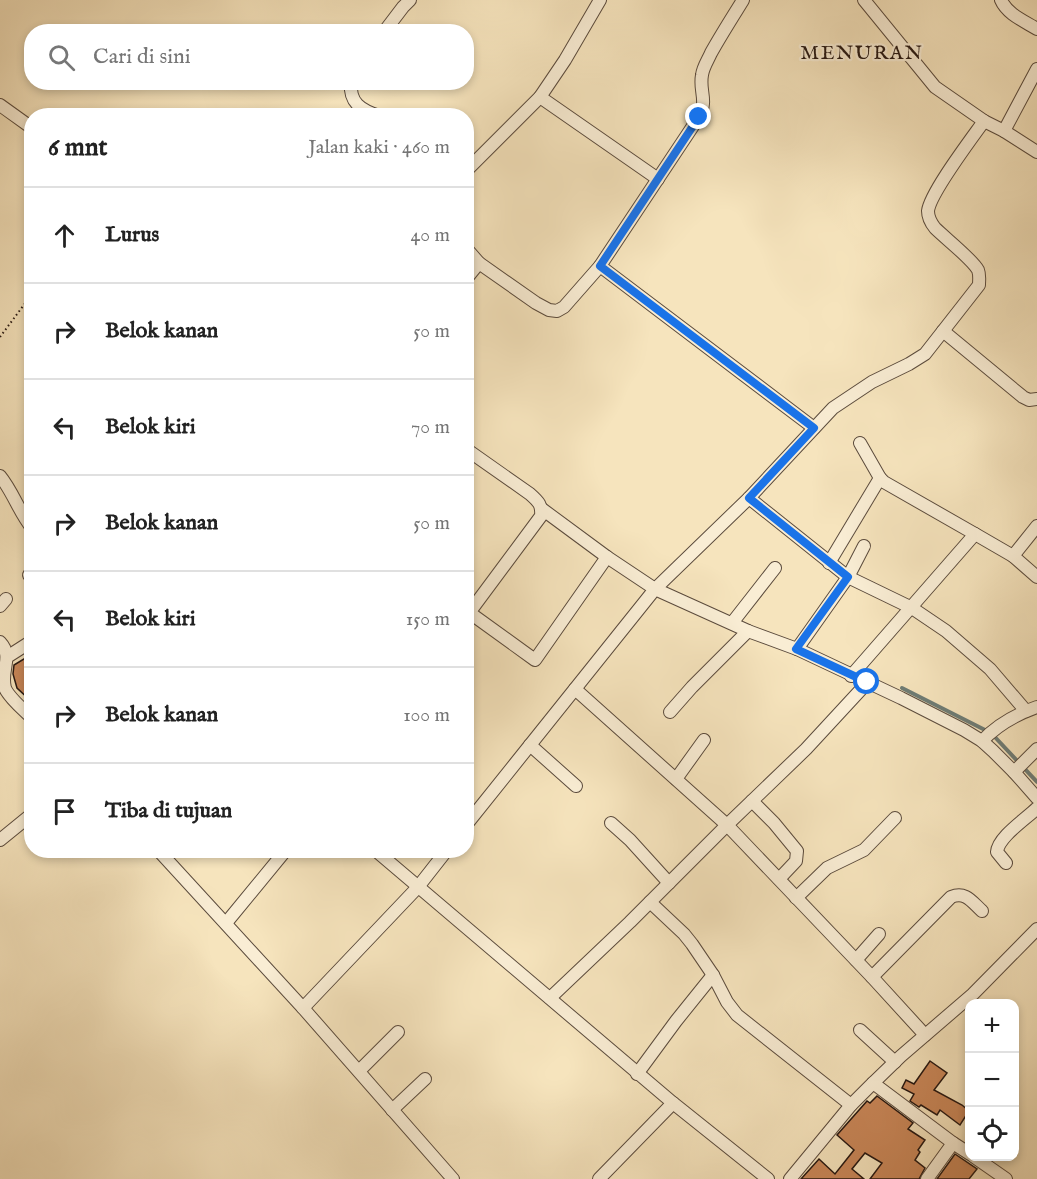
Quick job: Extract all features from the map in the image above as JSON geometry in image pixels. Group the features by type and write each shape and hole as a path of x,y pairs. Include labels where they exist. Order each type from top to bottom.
{"street":[{"path":"474,162 540,97 600,0"},
{"path":"474,257 536,303 549,310 557,311 564,307 600,266 702,111 704,103 702,74 722,32 743,0"},
{"path":"864,0 935,87 984,121 1037,152"},
{"path":"1001,0 1011,13 1037,29"},
{"path":"389,24 403,2"},
{"path":"1004,131 1037,69"},
{"path":"350,90 355,102 362,108"},
{"path":"540,97 658,179"},
{"path":"0,105 24,122"},
{"path":"474,815 655,589 749,498 833,408 872,382 925,354 979,285 978,270 934,228 928,212 938,188 984,121"},
{"path":"474,269 479,263"},
{"path":"600,266 814,428"},
{"path":"943,331 1023,397 1029,400 1037,399"},
{"path":"860,443 880,478 1014,556 1037,577"},
{"path":"474,455 531,494 542,509 655,589 748,631 796,649 964,730 987,736 1037,798"},
{"path":"0,476 7,484 24,517"},
{"path":"829,563 880,478"},
{"path":"749,498 848,577 912,608 946,631 985,664 1031,709 987,736"},
{"path":"474,607 541,516 542,509"},
{"path":"1014,556 1037,527"},
{"path":"851,676 975,534"},
{"path":"796,649 848,577 864,546"},
{"path":"474,619 535,660 607,557"},
{"path":"732,623 775,568"},
{"path":"670,712 687,691 748,631"},
{"path":"0,642 5,648 7,657 3,675 3,692 24,711"},
{"path":"7,657 24,646"},
{"path":"550,998 806,749 867,682"},
{"path":"575,689 727,825 925,1035"},
{"path":"676,779 704,740"},
{"path":"530,745 576,786"},
{"path":"1014,772 1037,749"},
{"path":"752,801 797,851 796,861 779,879"},
{"path":"1006,862 997,852 998,847 1004,838 1037,808"},
{"path":"796,898 827,868 864,850 895,818"},
{"path":"0,840 24,820"},
{"path":"611,823 630,840 669,883"},
{"path":"165,858 303,1008 453,1179"},
{"path":"226,923 279,858"},
{"path":"384,858 672,1103 768,1179"},
{"path":"303,1008 418,887 441,858"},
{"path":"872,977 951,897 958,894 965,895 982,911"},
{"path":"650,903 692,944 737,1015 851,1105"},
{"path":"789,1179 851,1105 895,1062 973,994 1037,929"},
{"path":"856,960 879,934"},
{"path":"638,1074 713,975"},
{"path":"860,1030 895,1062"},
{"path":"358,1071 398,1032"},
{"path":"392,1110 425,1079"},
{"path":"873,1083 965,1151"},
{"path":"599,1179 672,1103"},
{"path":"927,1179 953,1143"},
{"path":"980,1161 1006,1179"}],"path":[{"path":"0,337 24,305"}],"building":[{"path":"24,659 24,695 17,688 13,674 14,665"},
{"path":"930,1061 947,1073 934,1090 965,1108 965,1117 960,1125 940,1110 937,1115 910,1101 914,1094 902,1088 906,1080 914,1084"},
{"path":"877,1096 913,1123 908,1129 925,1140 915,1160 925,1168 919,1179 870,1179 882,1163 865,1153 852,1169 864,1179 801,1179 819,1159 835,1174 854,1150 837,1135 867,1101 870,1103"},
{"path":"955,1154 977,1169 969,1179 937,1179"}],"waterway":[{"path":"902,688 987,731"},
{"path":"993,735 1037,782"}],"district":[{"name":"MENURAN","path":"862,53"}],"route":[{"path":"699,117 600,266 814,428 749,498 848,577 796,649 867,682"}]}
